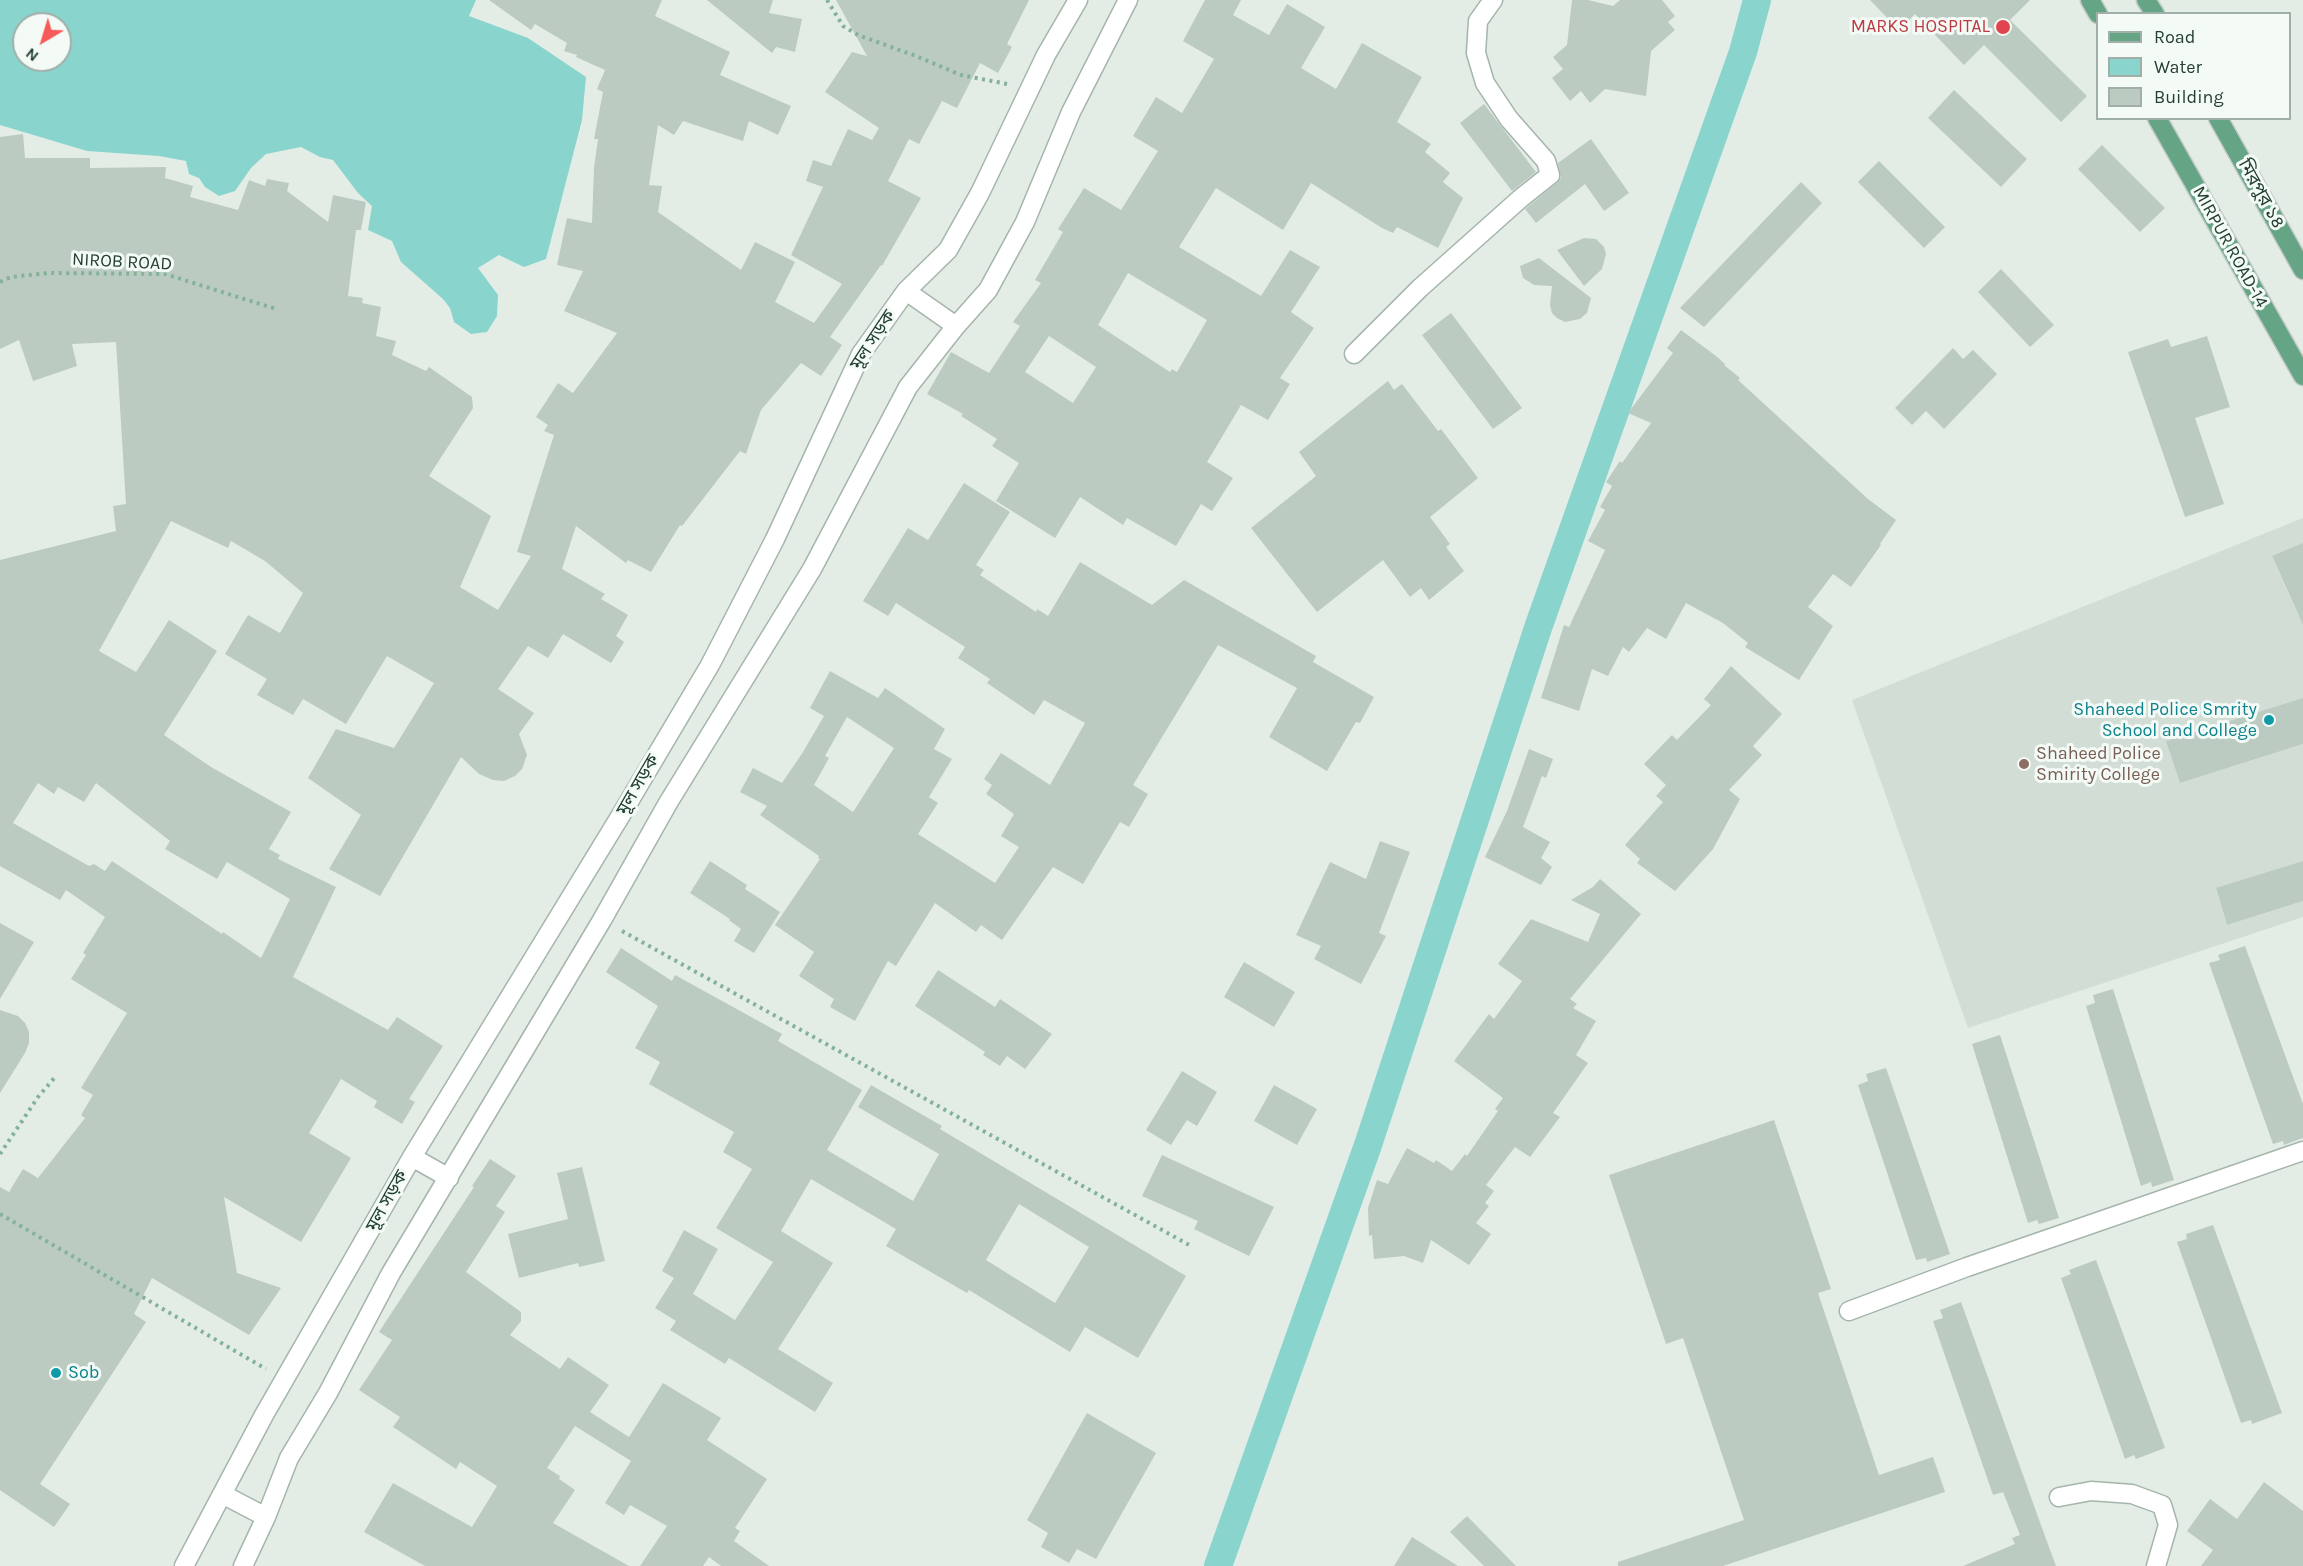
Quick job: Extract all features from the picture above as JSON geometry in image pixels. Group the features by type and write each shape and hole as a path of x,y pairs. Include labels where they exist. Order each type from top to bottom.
{"main road":[{"name":"MIRPUR ROAD-14","path":"2158,120 2303,376"},
{"name":"মিরপুর ১৪","path":"2219,120 2303,270"}],"street":[{"name":"মূল সড়ক","path":"184,1566 284,1380 412,1157 710,665 776,539 861,354 906,291 948,250 980,193 1046,55 1078,0"},
{"name":"মূল সড়ক","path":"243,1566 266,1517 289,1458 328,1393 391,1273 603,920 668,803 812,569 908,387 988,290 1025,222 1071,112 1128,0"},
{"path":"1354,354 1420,288 1550,175 1546,161 1509,119 1485,83 1476,53 1478,21 1493,0"},
{"path":"906,291 956,326"},
{"path":"1849,1311 1967,1267 2303,1151"},
{"path":"412,1157 449,1178"},
{"path":"2059,1497 2091,1491 2132,1494 2162,1505 2168,1525 2156,1566"},
{"path":"222,1494 266,1517"}],"path":[{"path":"827,0 843,26 858,35 961,75 1031,89"},
{"name":"NIROB ROAD","path":"0,282 11,278 48,273 165,273 276,309"},
{"path":"603,920 1191,1246"},
{"path":"0,1154 38,1097 56,1076"},
{"path":"0,1214 284,1380"}],"shaded area":[{"name":"Shaheed Police Smirity College","path":"2303,518 2303,543 2272,557 2300,619 2303,618 2303,698 2167,742 2180,783 2303,744 2303,861 2216,889 2227,925 2303,901 2303,917 1968,1028 1852,700"}],"water":[{"path":"0,0 476,0 469,16 528,38 586,77 582,120 546,259 524,267 499,255 478,268 498,295 497,316 487,332 471,334 454,322 450,308 443,299 401,262 392,241 368,230 372,206 358,193 333,160 320,157 301,147 266,154 251,168 235,191 219,196 205,187 199,178 189,174 186,161 159,156 87,151 0,125"}],"building":[{"path":"489,0 662,0 655,16 730,52 720,75 791,106 778,135 749,121 743,141 683,121 674,135 658,125 649,185 662,186 658,212 741,270 755,242 795,262 775,302 814,323 842,284 791,255 823,187 806,181 813,160 831,166 848,129 872,140 879,128 825,92 852,52 867,56 836,0 1029,0 1007,44 1012,47 998,73 980,63 957,108 942,101 919,144 909,139 888,181 921,198 882,266 830,337 842,345 821,376 801,363 761,410 746,454 740,451 682,526 680,525 651,572 628,560 626,563 576,526 562,569 605,594 601,599 628,615 616,636 624,642 611,663 563,634 548,658 528,646 498,689 534,713 519,734 527,755 522,769 515,776 504,781 493,780 479,774 461,757 380,896 329,869 361,815 308,778 336,729 394,748 434,683 387,656 346,724 303,699 293,715 257,695 267,679 225,654 248,615 280,633 303,593 265,561 231,541 228,548 171,521 99,651 136,672 169,620 217,651 164,735 211,767 291,812 269,849 280,855 278,859 336,887 293,977 388,1030 397,1017 443,1046 409,1099 415,1102 402,1124 374,1107 377,1101 341,1079 309,1133 351,1158 301,1242 224,1197 237,1273 281,1288 249,1335 152,1278 134,1314 146,1322 40,1484 70,1504 54,1527 0,1490 0,1187 9,1192 23,1169 38,1178 85,1118 81,1115 93,1095 81,1088 127,1013 71,979 86,955 83,953 105,917 66,890 60,900 0,866 0,560 116,531 113,506 126,504 116,342 72,344 77,366 33,381 19,340 0,349 0,137 23,134 25,158 90,158 90,168 166,167 165,178 193,186 190,197 238,210 249,180 265,186 267,179 289,183 287,191 328,222 333,195 366,202 361,230 356,230 348,296 363,298 362,303 381,307 376,336 396,341 392,355 426,371 429,367 472,397 473,408 429,476 491,516 460,587 498,610 531,556 517,552 554,435 544,431 548,425 536,417 558,383 573,393 617,333 564,311 583,271 557,265 567,218 592,223 594,168 598,139 594,139 603,92 597,89 605,70 576,57 577,55 564,51 567,43 535,24 531,30","holes":["38,783 54,794 58,787 84,802 96,783 170,841 165,849 217,879 227,862 290,899 261,958 112,861 105,871 94,864 89,866 13,823"]},
{"path":"707,0 773,0 769,13 802,19 795,52 776,47 772,53"},
{"path":"1205,0 1241,0 1233,15 1269,35 1287,4 1325,27 1301,68 1336,89 1362,43 1422,77 1397,122 1431,144 1425,152 1450,173 1443,182 1463,198 1438,248 1397,227 1393,233 1382,228 1311,183 1283,230 1216,188 1179,247 1261,296 1290,250 1320,267 1291,312 1314,328 1280,378 1290,384 1268,420 1241,405 1207,462 1233,478 1212,511 1201,504 1176,546 1127,518 1123,525 1080,497 1055,538 996,501 1019,463 992,446 997,439 961,416 963,414 927,394 951,352 989,373 1020,326 1013,322 1041,283 1035,280 1063,232 1058,229 1084,188 1121,210 1158,151 1133,136 1156,97 1182,113 1214,59 1183,41","holes":["1128,273 1207,320 1177,372 1172,369 1170,372 1098,325","1049,336 1096,367 1073,403 1025,372"]},
{"path":"1572,0 1588,0 1613,6 1620,0 1662,0 1675,16 1668,22 1675,30 1651,51 1646,96 1605,89 1590,103 1581,91 1570,101 1552,78 1563,69 1553,57 1567,45"},
{"path":"1870,0 2030,0 2010,20 2087,96 2061,122 1984,45 1964,65 1915,14 1899,30"},
{"path":"1954,90 2027,159 2001,187 1928,118"},
{"path":"1484,104 1536,172 1512,191 1460,123"},
{"path":"1591,139 1629,193 1604,211 1585,184 1536,223 1525,209 1561,178 1558,163"},
{"path":"2102,145 2165,208 2140,232 2078,169"},
{"path":"1879,161 1945,227 1924,248 1858,182"},
{"path":"1801,182 1822,203 1704,327 1680,308"},
{"path":"1584,238 1596,239 1604,247 1606,254 1602,269 1584,286 1557,250"},
{"path":"1539,258 1591,298 1587,313 1580,319 1565,322 1557,318 1552,313 1550,305 1552,286 1534,285 1523,278 1520,266"},
{"path":"2001,269 2054,325 2030,347 1978,292"},
{"path":"1451,313 1522,408 1493,429 1422,335"},
{"path":"1681,330 1716,356 1740,378 1738,380 1868,499 1896,520 1851,587 1833,574 1808,607 1833,626 1799,680 1745,647 1748,643 1723,623 1686,603 1666,639 1647,628 1629,652 1623,647 1608,676 1592,669 1579,711 1541,698 1564,625 1569,627 1605,550 1588,541 1605,510 1600,507 1612,486 1606,482 1651,423 1628,413 1673,353 1667,348"},
{"path":"2207,336 2230,407 2195,418 2224,504 2185,517 2128,352 2168,339 2171,347"},
{"path":"1953,348 1963,359 1973,350 1997,374 1944,429 1926,411 1912,425 1895,408"},
{"path":"1388,381 1394,390 1402,384 1438,431 1441,429 1478,478 1430,517 1450,544 1446,547 1464,571 1429,600 1421,588 1410,597 1383,560 1317,612 1251,528 1316,476 1299,452"},
{"path":"964,483 1010,512 976,565 984,570 980,575 1036,612 1037,609 1048,616 1080,562 1152,605 1184,580 1316,656 1313,662 1374,697 1360,723 1356,722 1327,771 1269,737 1297,688 1218,645 1133,785 1148,794 1129,827 1120,822 1083,884 1053,867 1002,940 981,925 976,932 935,903 896,966 888,961 855,1021 830,1007 834,999 799,976 814,952 775,925 820,859 819,856 760,815 767,806 740,792 753,768 782,783 824,716 810,708 830,671 878,698 885,688 945,729 934,749 952,759 929,797 938,803 918,834 995,883 1019,847 1001,836 1014,814 986,794 992,785 984,779 1001,753 1050,785 1085,723 1044,700 1034,715 987,683 990,679 958,658 965,647 896,603 888,616 863,601 908,528 928,540","holes":["847,717 894,748 853,812 814,785 829,758 825,756"]},
{"path":"2303,543 2303,625 2272,556"},
{"path":"1731,666 1782,714 1753,746 1762,755 1729,790 1740,799 1713,849 1675,891 1637,863 1640,859 1625,845 1663,802 1656,796 1666,785 1644,764 1672,735 1677,740 1711,705 1704,699"},
{"name":"Shaheed Police Smrity School and College","path":"2303,698 2303,744 2180,783 2166,741"},
{"path":"1529,749 1553,759 1546,778 1542,776 1523,827 1550,842 1541,858 1552,867 1541,885 1485,857 1507,811"},
{"path":"1380,841 1410,852 1379,933 1386,936 1361,984 1314,959 1321,946 1296,935 1330,862 1366,879"},
{"path":"710,861 747,885 745,889 780,912 754,953 734,941 741,929 730,919 690,893"},
{"path":"2303,861 2303,901 2227,925 2216,888"},
{"path":"1600,879 1641,914 1570,999 1577,1004 1573,1008 1596,1021 1576,1055 1588,1063 1553,1113 1560,1117 1530,1157 1515,1147 1486,1185 1494,1191 1485,1203 1489,1206 1476,1223 1491,1234 1469,1265 1431,1240 1423,1263 1404,1256 1374,1259 1372,1235 1369,1236 1368,1208 1377,1180 1388,1184 1407,1148 1434,1163 1436,1160 1452,1171 1465,1154 1467,1156 1498,1111 1495,1109 1503,1098 1454,1061 1489,1014 1494,1019 1522,981 1498,964 1531,919 1588,942 1600,914 1571,900 1593,887"},
{"path":"0,923 34,942 0,999"},
{"path":"2245,946 2303,1104 2303,1138 2284,1145 2283,1141 2273,1144 2209,963 2220,960 2218,955"},
{"path":"621,948 672,981 675,975 782,1034 778,1041 862,1090 827,1150 913,1201 939,1154 858,1107 871,1085 942,1126 940,1129 1186,1276 1138,1358 1085,1327 1070,1352 969,1290 967,1293 886,1246 896,1229 811,1179 781,1231 833,1263 778,1349 833,1383 815,1412 729,1358 725,1364 670,1330 676,1321 655,1308 674,1278 662,1271 684,1230 718,1249 693,1294 735,1320 773,1262 716,1228 752,1169 723,1152 734,1132 649,1084 660,1062 635,1048 658,1006 606,972","holes":["1019,1204 1089,1247 1055,1303 986,1260"]},
{"path":"1244,962 1295,992 1274,1027 1224,997"},
{"path":"938,970 995,1007 1000,999 1052,1034 1025,1069 1007,1056 1000,1066 983,1055 985,1052 915,1006"},
{"path":"2113,989 2174,1180 2152,1187 2151,1182 2141,1186 2086,1006 2095,1003 2093,995"},
{"path":"0,1010 18,1016 25,1023 29,1032 29,1043 0,1093"},
{"path":"2000,1035 2059,1218 2039,1224 2037,1220 2028,1223 1972,1044"},
{"path":"1886,1068 1950,1254 1927,1262 1926,1258 1916,1260 1858,1085 1868,1081 1866,1074"},
{"path":"1182,1071 1217,1092 1197,1126 1187,1120 1171,1145 1146,1130"},
{"path":"1274,1085 1317,1109 1297,1145 1254,1121"},
{"path":"1774,1120 1831,1289 1818,1293 1879,1475 1933,1457 1945,1492 1723,1566 1618,1566 1618,1562 1744,1520 1683,1338 1666,1344 1609,1175"},
{"path":"1162,1155 1274,1207 1249,1256 1194,1229 1198,1221 1142,1196"},
{"path":"490,1159 516,1176 496,1206 505,1212 466,1272 521,1312 521,1321 510,1335 560,1369 568,1357 609,1385 590,1412 629,1437 663,1383 721,1418 707,1440 767,1479 735,1528 740,1531 734,1541 769,1566 721,1566 709,1557 703,1566 640,1566 667,1526 630,1505 624,1515 605,1503 631,1461 575,1426 547,1468 575,1490 553,1523 629,1566 425,1566 364,1532 393,1483 472,1527 497,1486 460,1462 456,1469 393,1427 400,1417 359,1390 392,1340 379,1332"},
{"path":"582,1167 605,1261 579,1267 578,1263 519,1278 508,1234 568,1219 557,1173"},
{"path":"2213,1225 2282,1413 2252,1424 2251,1420 2241,1423 2177,1242 2187,1239 2186,1234"},
{"path":"2096,1260 2165,1448 2136,1459 2134,1455 2125,1459 2061,1278 2071,1274 2069,1270"},
{"path":"1961,1302 2056,1566 1963,1566 2015,1544 2012,1538 2020,1535 2003,1492 1993,1495 1933,1321 1943,1318 1940,1310"},
{"path":"1087,1413 1156,1453 1096,1559 1077,1549 1069,1563 1041,1547 1048,1533 1027,1520"},
{"path":"2264,1482 2303,1511 2303,1566 2201,1566 2213,1550 2187,1531 2210,1499 2237,1519"},
{"path":"1467,1516 1516,1566 1484,1566 1450,1532"},
{"path":"1412,1537 1458,1566 1394,1566"}],"waterway":[{"path":"1218,1566 1368,1145 1539,625 1743,52 1757,0"}],"place":[{"name":"MARKS HOSPITAL","path":"2003,27"},
{"name":"Shaheed Police Smrity School and College","path":"2269,720"},
{"name":"Shaheed Police Smirity College","path":"2024,764"},
{"name":"Sob","path":"56,1373"}]}
